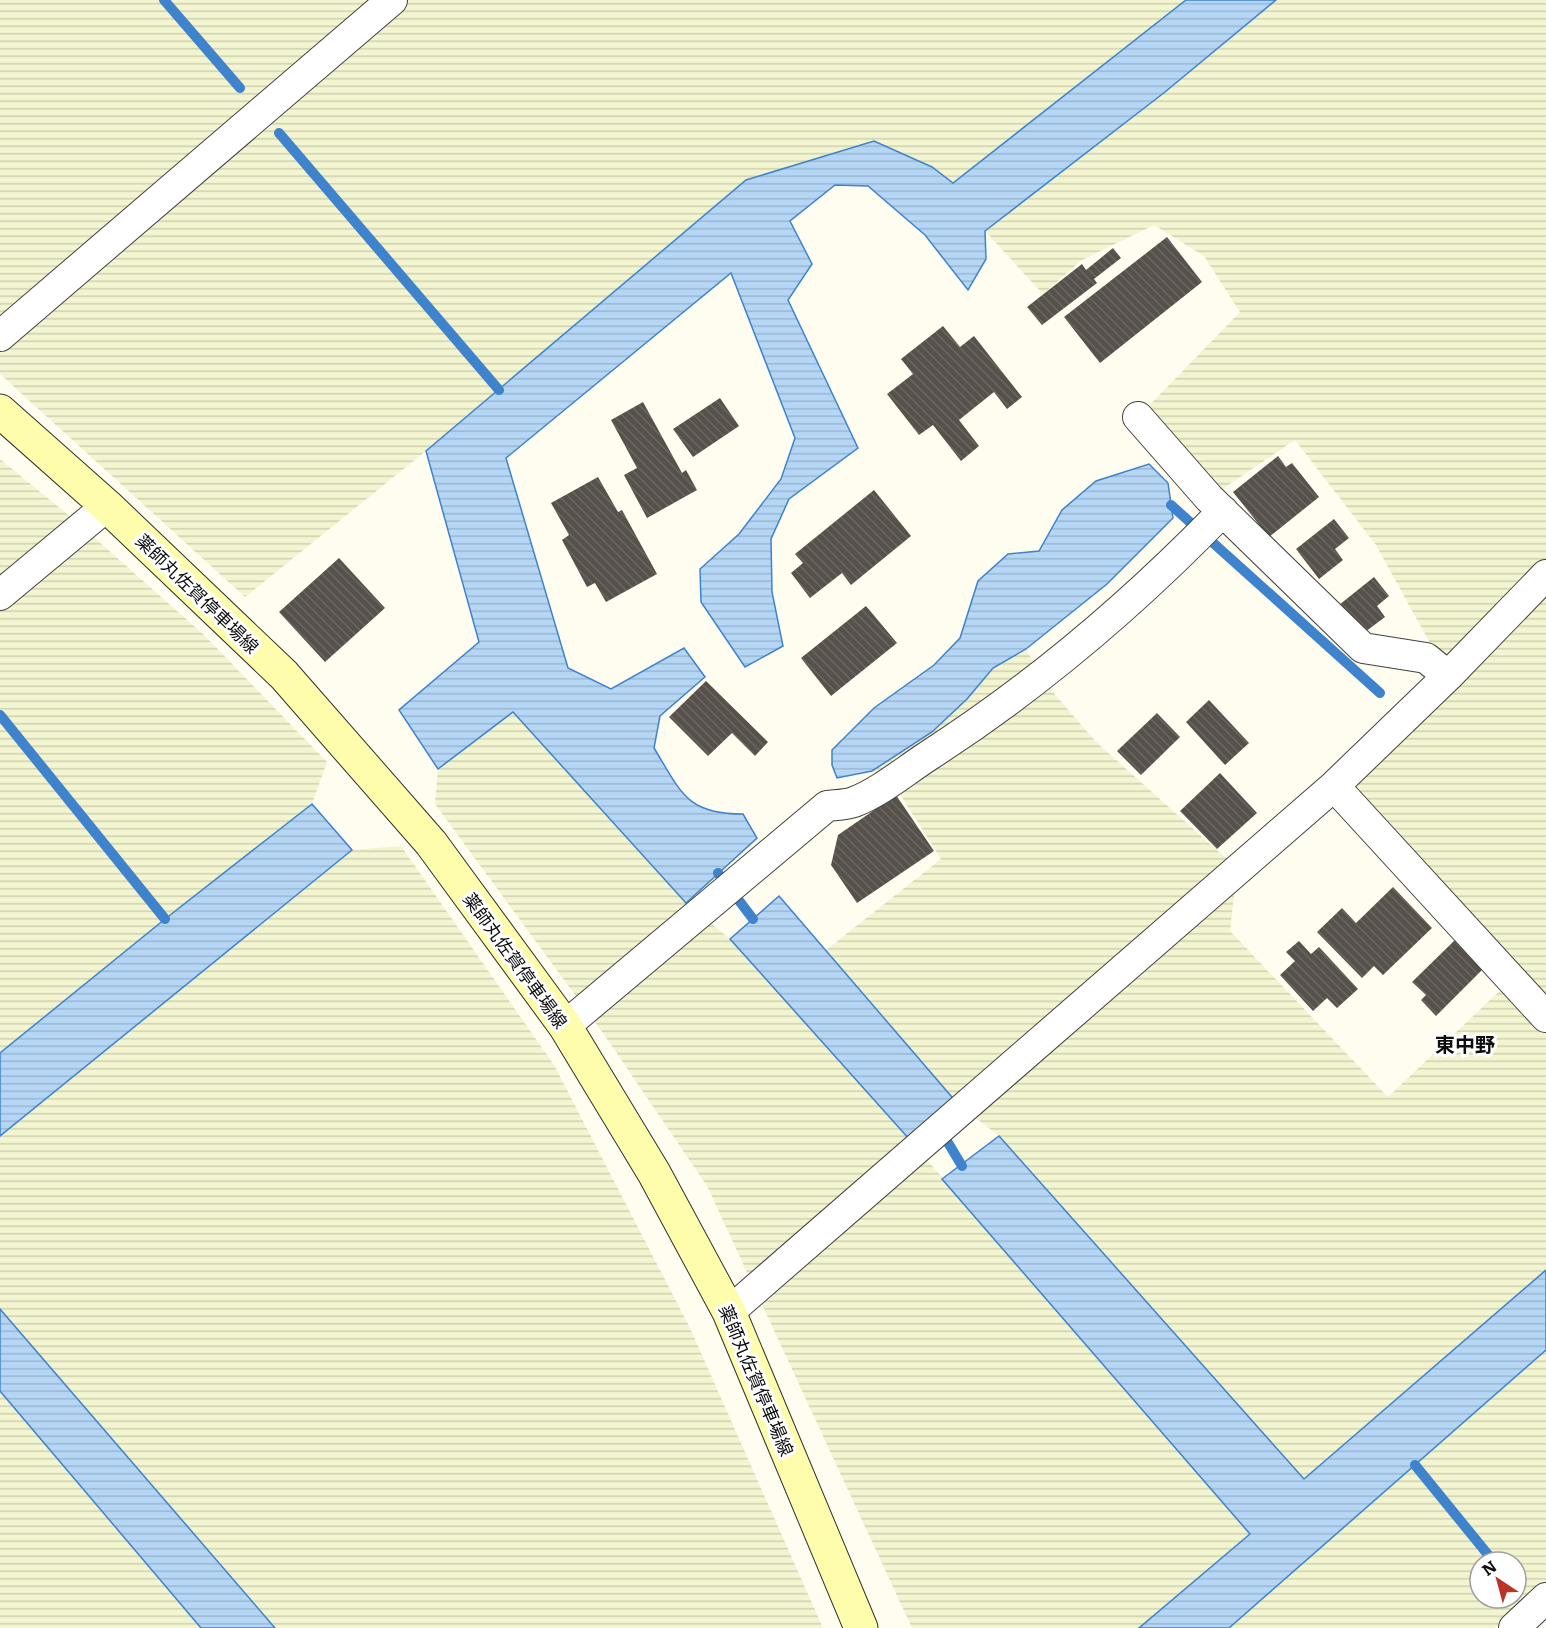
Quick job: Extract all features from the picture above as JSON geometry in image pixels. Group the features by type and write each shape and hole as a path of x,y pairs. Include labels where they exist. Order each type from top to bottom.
{"main road":[{"name":"薬師丸佐賀停車場線","path":"0,411 107,506 292,684 431,843 565,1026 654,1173 729,1312 861,1628"}],"street":[{"path":"0,336 392,0"},
{"path":"1138,417 1222,511 1363,648 1426,658 1448,676"},
{"path":"0,595 107,506"},
{"path":"565,1026 827,806 854,802 891,780 952,740 1060,662 1182,553 1222,511"},
{"path":"729,1312 1334,786 1448,676 1546,575"},
{"path":"1334,786 1546,1017"},
{"path":"1514,1628 1546,1598"}],"green space":[{"path":"0,0 1186,0 953,183 932,167 746,180 426,451 245,597 0,374"},
{"path":"1276,0 1546,0 1546,1270 1304,1479 999,1136 957,1103 826,950 941,859 891,780 872,771 932,732 967,699 993,668 1026,649 1045,683 1096,742 1237,868 1230,931 1388,1097 1510,981 1334,786 1448,676 1376,545 1295,440 1209,498 1138,417 1240,312 1204,256 1154,225 1082,260 1043,294 985,231 1165,92"},
{"path":"0,459 72,518 203,634 327,762 312,804 165,919 0,1053"},
{"path":"513,712 686,903 730,939 910,1140 1250,1534 1139,1628 912,1628 707,1186 603,1033 435,804 438,769"},
{"path":"401,846 554,1065 690,1328 823,1628 275,1628 0,1309 0,1136 352,850"},
{"path":"1546,1350 1546,1585 1528,1600 1528,1550 1468,1550 1468,1610 1516,1610 1495,1628 1229,1628"},
{"path":"0,1391 201,1628 0,1628"}],"water":[{"path":"1186,0 1276,0 1165,92 985,231 986,259 968,290 925,235 868,186 835,185 790,221 812,264 788,300 858,448 789,499 771,539 772,592 783,646 745,667 701,602 700,569 739,534 781,479 795,438 731,273 506,458 568,668 611,689 684,648 705,677 660,716 654,748 687,798 709,810 743,814 757,838 686,903 513,712 438,769 399,710 479,642 426,451 746,180 874,141 932,167 953,183"},
{"path":"1149,464 1168,483 1173,518 1107,584 1026,649 993,668 967,699 932,732 872,771 837,778 832,765 832,750 874,708 934,665 960,638 978,581 1008,554 1039,551 1062,510 1096,481"},
{"path":"312,804 352,850 0,1136 0,1053 165,919"},
{"path":"779,896 957,1103 910,1140 730,939"},
{"path":"999,1136 1304,1479 1546,1270 1546,1350 1229,1628 1139,1628 1250,1534 942,1179"},
{"path":"0,1309 275,1628 201,1628 0,1391"}],"building":[{"path":"1167,237 1202,282 1100,363 1064,317"},
{"path":"1113,248 1121,258 1094,279 1097,283 1042,325 1027,307 1082,264 1086,270"},
{"path":"943,326 960,347 974,336 1022,397 1007,409 994,392 959,420 979,446 961,461 933,425 919,435 887,394 913,374 901,359"},
{"path":"720,398 739,426 693,457 673,429"},
{"path":"643,402 682,473 686,470 697,490 647,518 624,475 637,468 611,420"},
{"path":"1278,456 1286,467 1292,463 1319,497 1269,537 1233,492"},
{"path":"598,477 618,512 622,510 657,574 606,602 595,583 587,587 562,540 569,535 551,503"},
{"path":"874,490 911,536 851,585 842,573 810,598 791,573 803,563 795,554"},
{"path":"1334,519 1349,538 1335,549 1343,560 1319,579 1296,549"},
{"path":"339,558 385,608 325,662 279,612"},
{"path":"1374,577 1389,596 1377,606 1385,617 1357,638 1334,609"},
{"path":"866,606 897,643 831,696 801,658"},
{"path":"706,681 768,742 755,756 732,733 708,756 669,717"},
{"path":"1209,700 1249,743 1225,765 1186,722"},
{"path":"1157,713 1180,737 1141,775 1117,751"},
{"path":"1220,773 1257,813 1217,849 1180,811"},
{"path":"896,795 934,851 857,903 831,865 838,835"},
{"path":"1393,887 1432,928 1383,975 1374,966 1362,978 1317,932 1342,908 1356,923"},
{"path":"1456,939 1484,968 1436,1016 1421,1000 1426,995 1412,982"},
{"path":"1299,941 1311,954 1319,947 1358,989 1337,1008 1327,998 1313,1011 1280,975 1295,961 1286,952"}],"waterway":[{"path":"164,0 240,88"},
{"path":"279,133 499,390"},
{"path":"1171,505 1380,693"},
{"path":"0,715 165,919"},
{"path":"718,873 753,919"},
{"path":"941,1131 962,1166"},
{"path":"1415,1465 1484,1550"}],"district":[{"name":"東中野","path":"1465,1043"}]}
